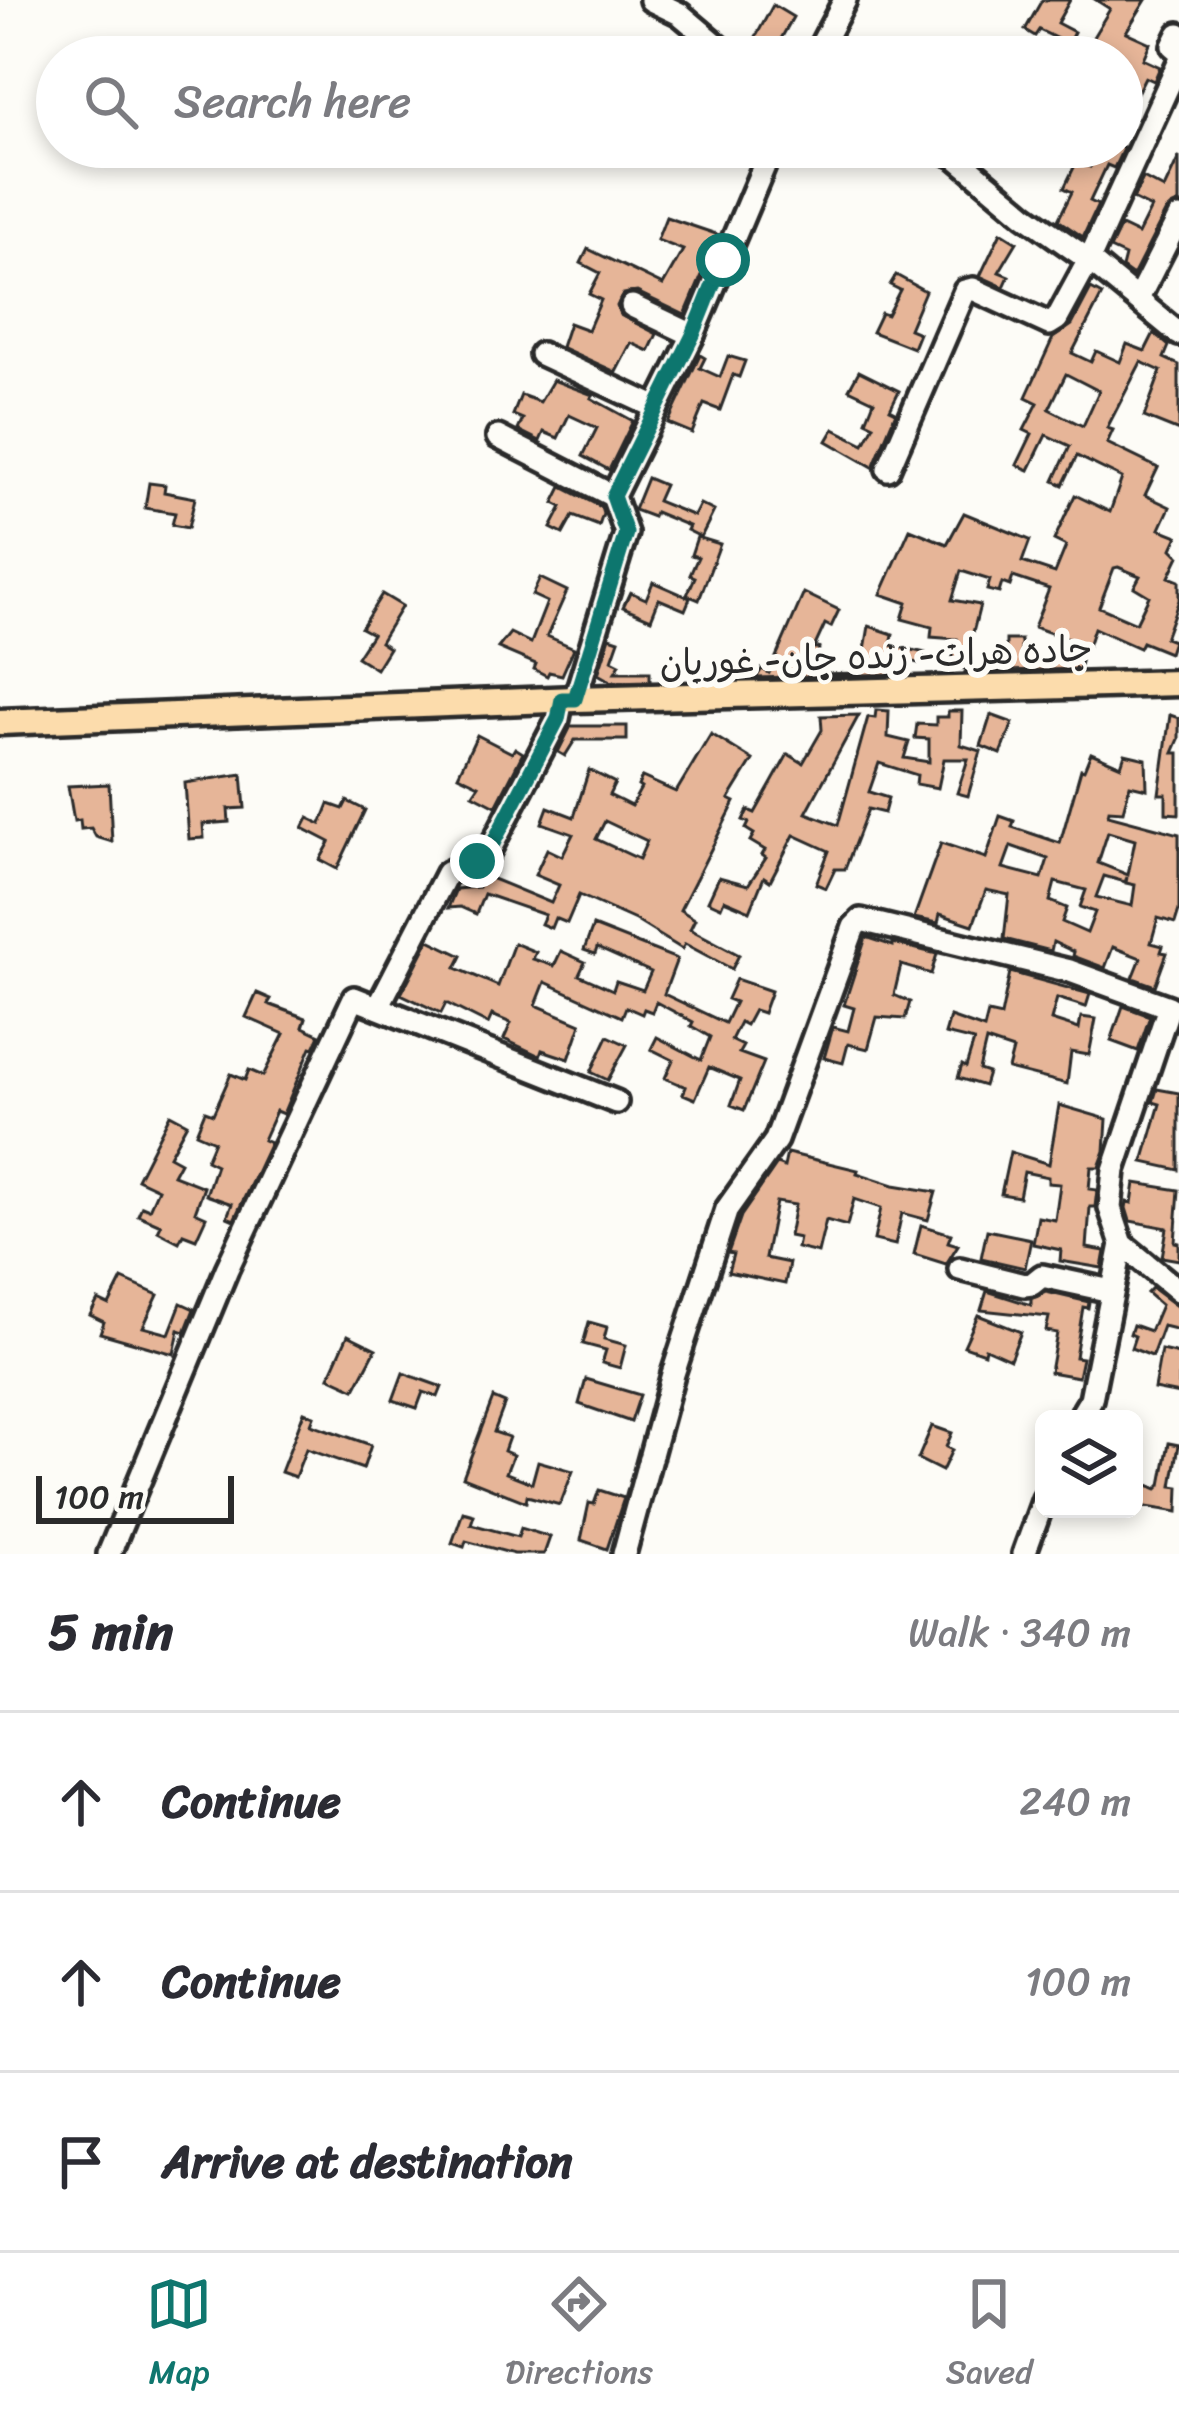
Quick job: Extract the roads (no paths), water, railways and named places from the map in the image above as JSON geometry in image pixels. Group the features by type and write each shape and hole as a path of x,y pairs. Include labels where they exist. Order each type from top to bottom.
{"main road":[{"name":"جاده هرات- زنده جان- غوریان","path":"0,722 569,699 1179,683"}],"street":[{"path":"651,0 680,14 706,36"},
{"path":"826,36 845,0"},
{"path":"1179,34 1173,46 1179,51"},
{"path":"1143,141 1179,62"},
{"path":"613,496 693,335 763,168"},
{"path":"970,168 1179,334"},
{"path":"888,470 965,291 973,289 1053,324 1089,260 1131,168"},
{"path":"1138,299 1179,218"},
{"path":"632,306 693,335"},
{"path":"541,354 657,408"},
{"path":"378,1006 447,873 488,853 569,699 626,533 613,496 498,437"},
{"path":"624,1554 673,1374 727,1210 776,1140 828,993 861,920 1070,971 1169,1007 1114,1169 1110,1208 1122,1244 1091,1400 1085,1410"},
{"path":"109,1554 227,1269 354,998 616,1102"},
{"path":"1122,1244 1179,1291"},
{"path":"960,1269 1024,1285 1042,1276 1111,1291"},
{"path":"1024,1554 1037,1518"}]}
